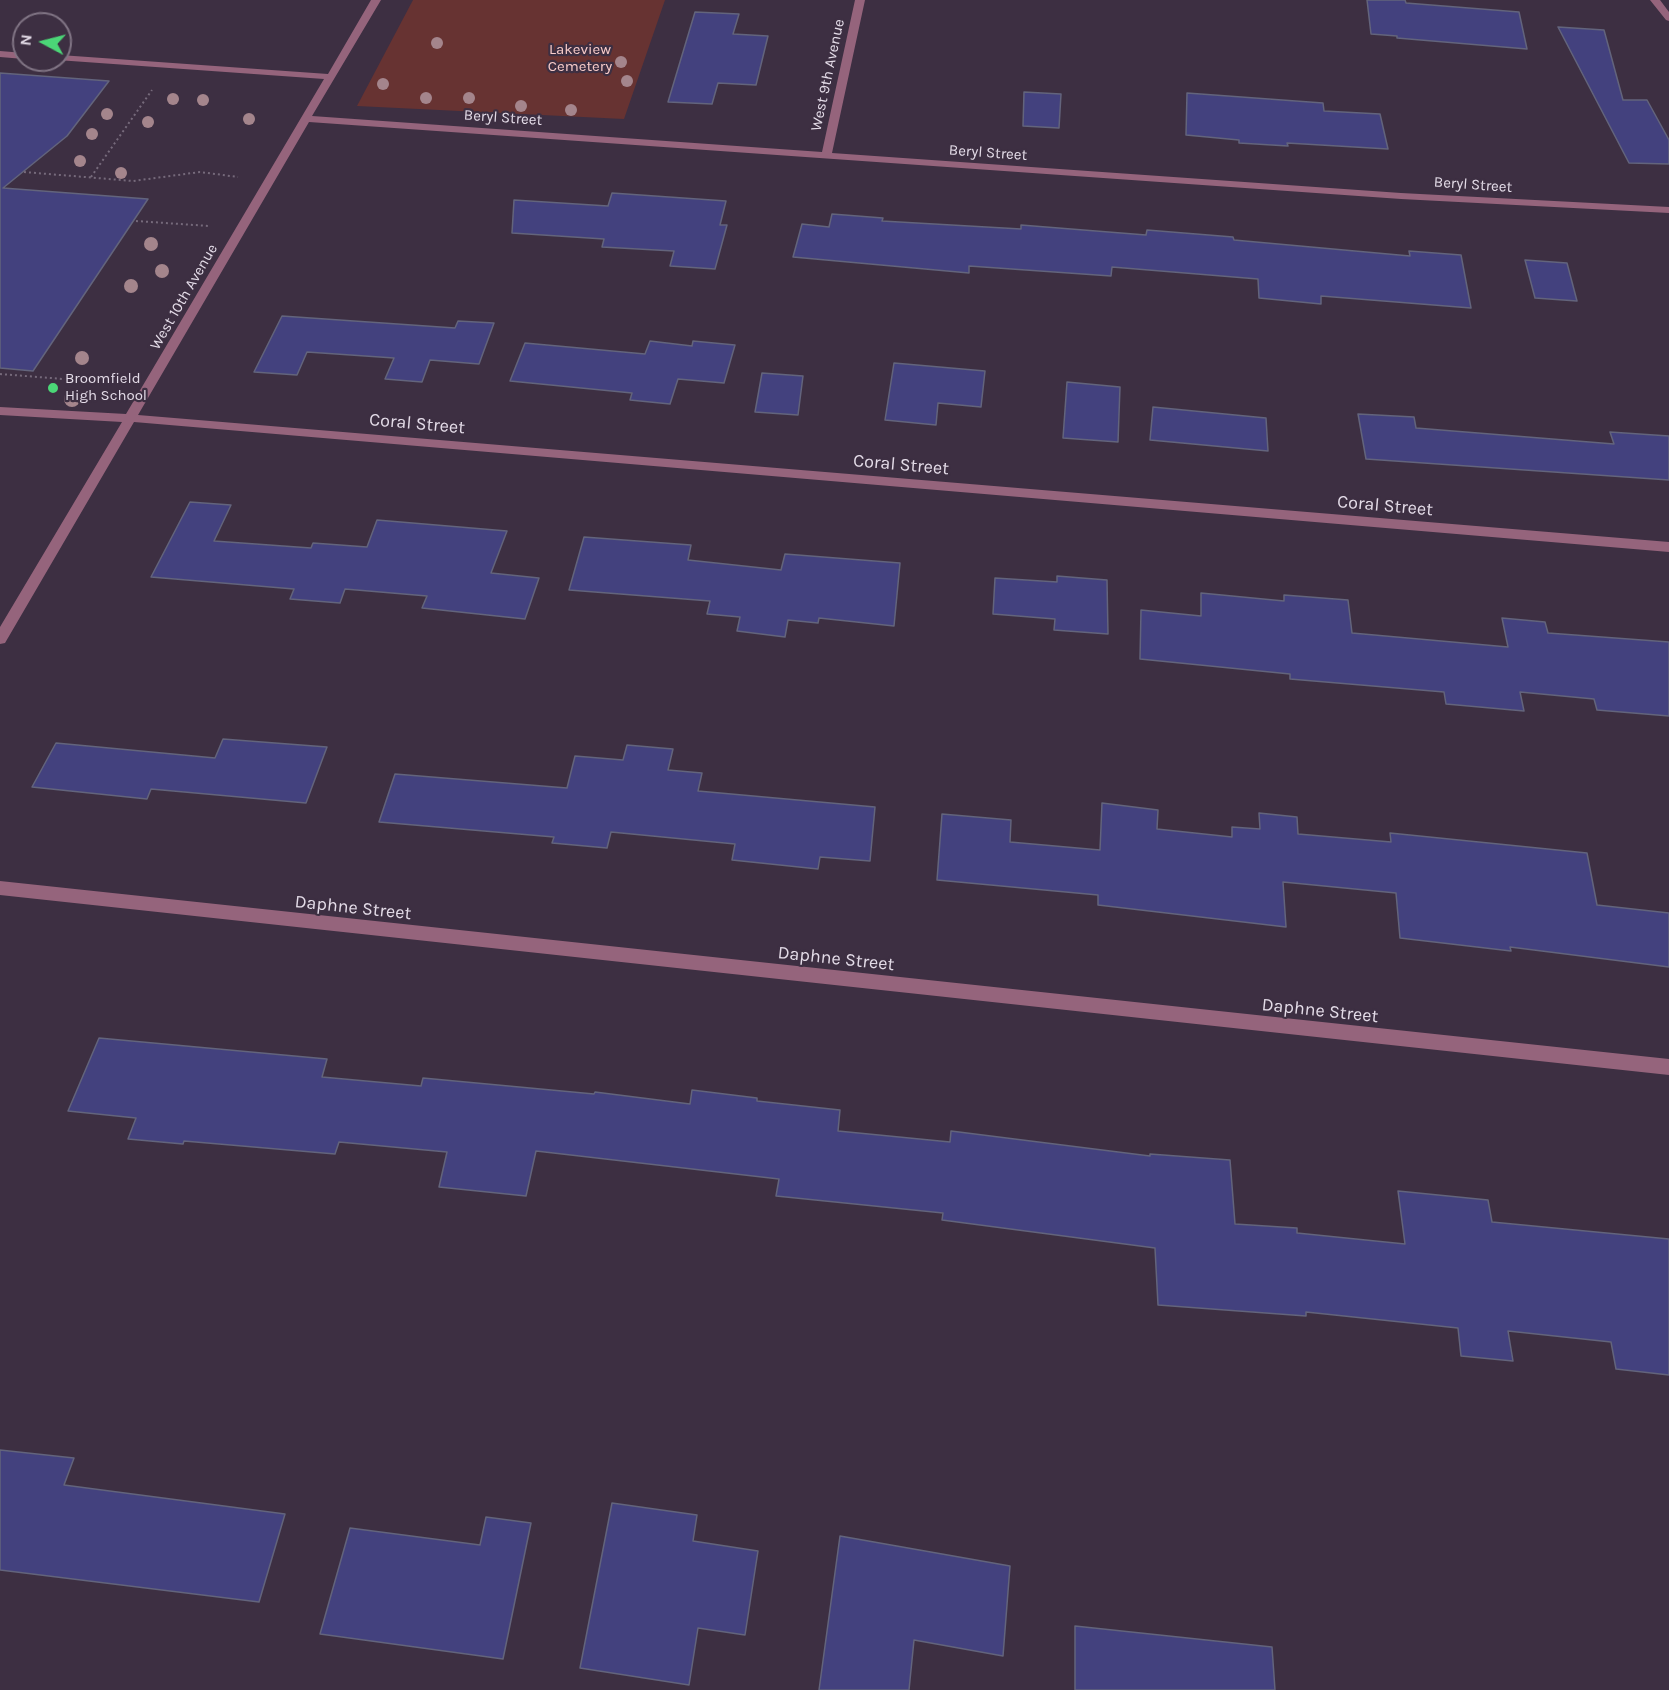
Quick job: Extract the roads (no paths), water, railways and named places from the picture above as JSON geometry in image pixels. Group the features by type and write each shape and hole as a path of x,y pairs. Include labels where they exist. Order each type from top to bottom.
{"street":[{"name":"West 10th Avenue","path":"0,639 376,0"},
{"name":"West 9th Avenue","path":"826,156 860,0"},
{"path":"1655,0 1669,18"},
{"path":"72,59 331,77"},
{"name":"Beryl Street","path":"306,119 1412,197 1669,210"},
{"name":"Coral Street","path":"2,414 130,418 1669,547"},
{"name":"Daphne Street","path":"0,888 1669,1067"}],"place":[{"name":"Broomfield High School","path":"53,388"}],"park label":[{"name":"Lakeview Cemetery","path":"580,58"}]}
